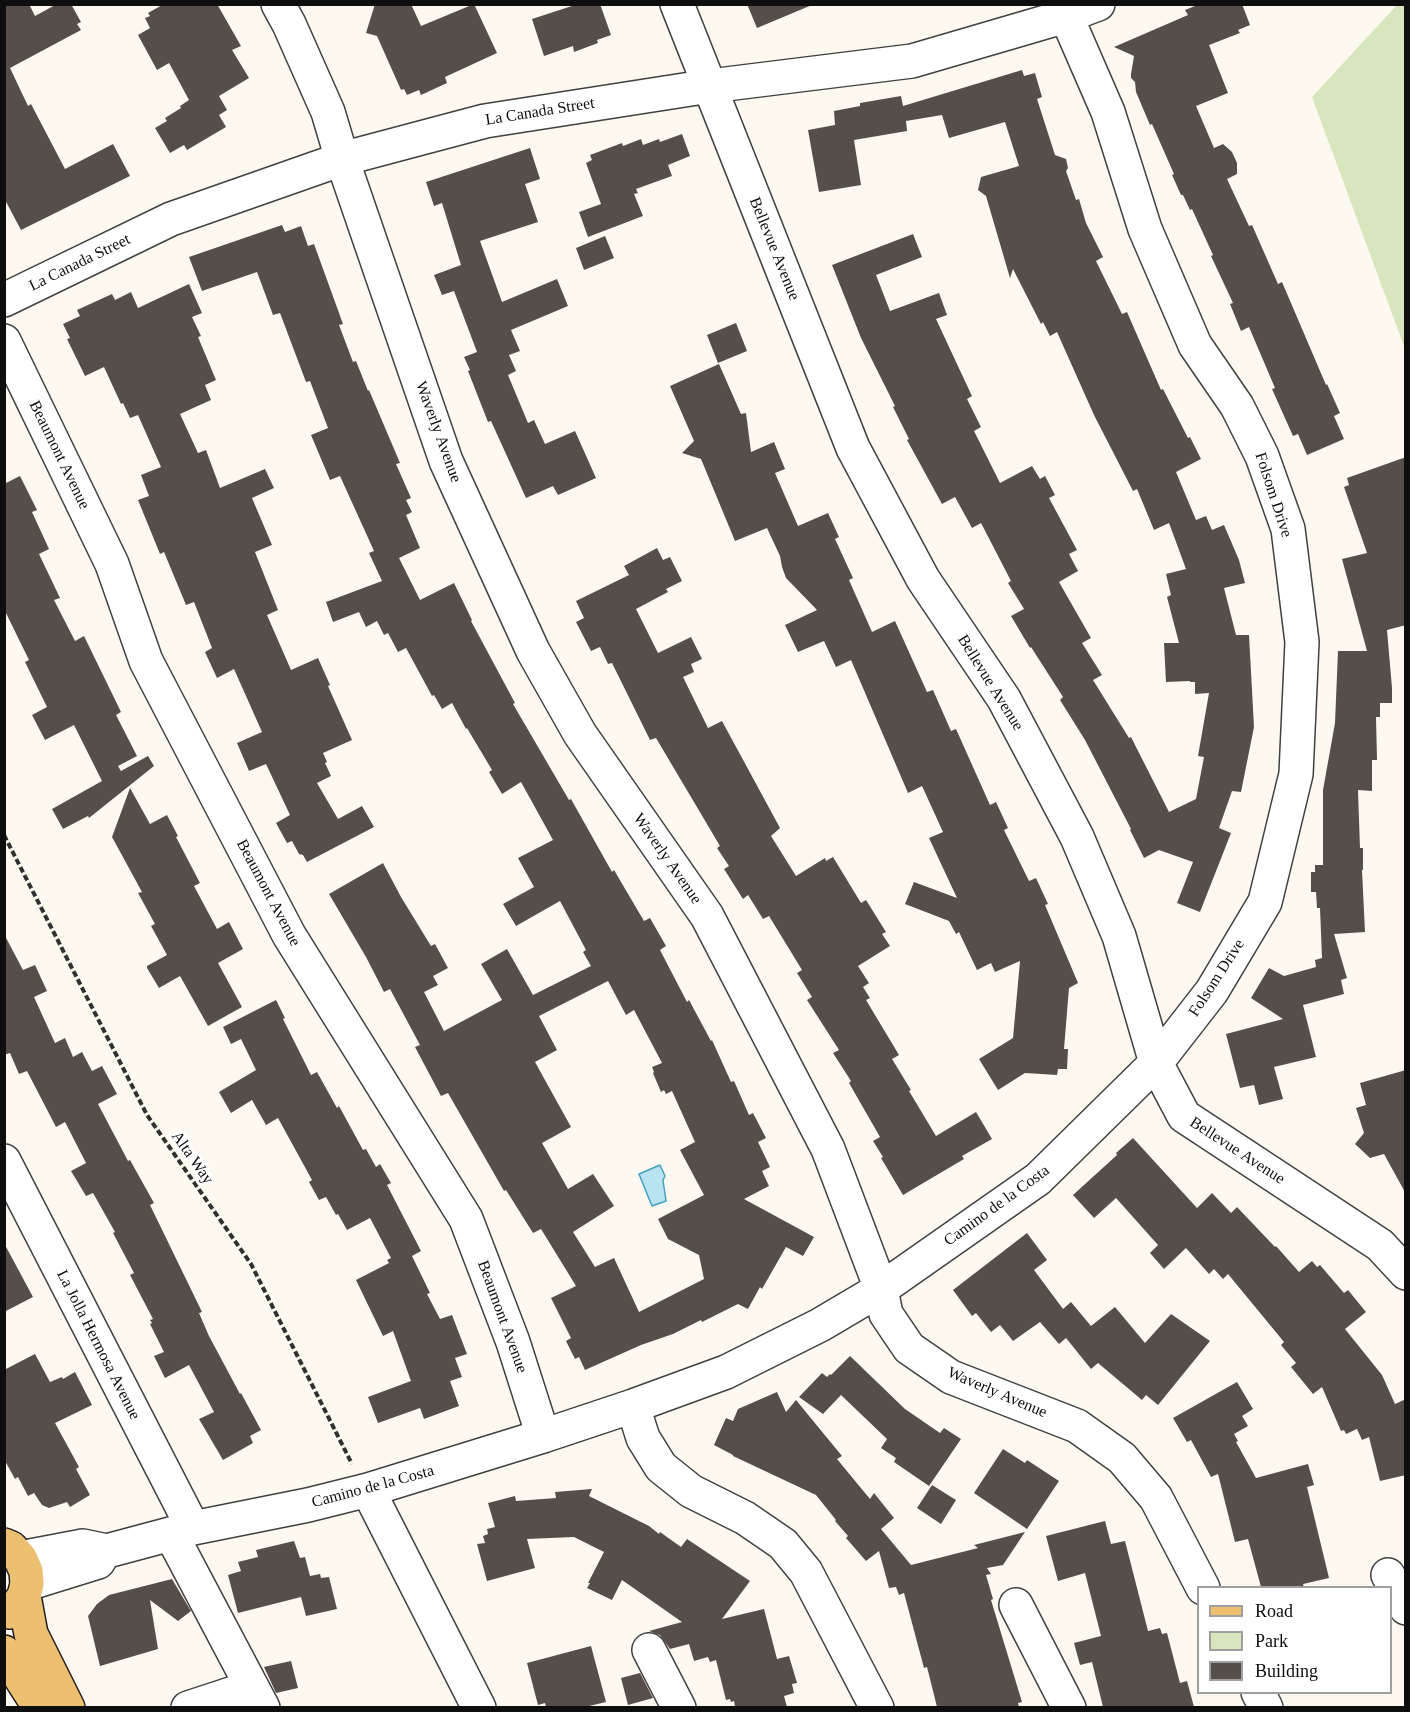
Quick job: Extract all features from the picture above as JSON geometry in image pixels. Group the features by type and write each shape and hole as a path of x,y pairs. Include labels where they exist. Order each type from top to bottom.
{"main road":[{"path":"16,1580 31,1634 68,1707"},
{"path":"4,1652 40,1707"}],"street":[{"name":"Waverly Avenue","path":"278,4 328,112 446,461 533,651 580,734 707,916 828,1149 881,1289 886,1314 909,1348 951,1377 1077,1426 1122,1458 1156,1498 1202,1586"},
{"name":"Bellevue Avenue","path":"677,4 853,448 923,579 1004,699 1077,837 1119,936 1156,1063 1184,1116 1380,1245 1406,1273"},
{"name":"La Canada Street","path":"4,300 171,219 342,159 485,121 710,86 912,61 1064,10 1098,4"},
{"name":"Folsom Drive","path":"1064,10 1108,112 1145,229 1195,345 1237,406 1262,456 1288,529 1302,642 1296,774 1265,902 1212,991 1156,1063"},
{"name":"Beaumont Avenue","path":"4,341 112,564 146,661 283,924 466,1219 513,1342 543,1436"},
{"name":"Camino de la Costa","path":"16,1580 98,1562 107,1551 182,1531 368,1490 543,1436 726,1372 820,1325 881,1289 1038,1179 1156,1063"},
{"name":"La Jolla Hermosa Avenue","path":"4,1161 182,1531 258,1697"},
{"path":"633,1406 643,1438 661,1467 691,1491 745,1518 783,1544 806,1572 878,1707"},
{"path":"368,1490 479,1707"},
{"path":"1388,1575 1406,1608"},
{"path":"1016,1605 1069,1707"},
{"path":"649,1650 679,1707"},
{"path":"188,1707 258,1697"}],"path":[{"name":"Alta Way","path":"4,835 147,1114 251,1264 344,1450 368,1490"}],"green space":[{"path":"1397,5 1406,5 1405,349 1312,97"}],"water":[{"path":"660,1165 665,1176 663,1180 666,1201 652,1206 639,1174"}],"building":[{"path":"4,4 29,4 35,16 57,4 71,4 81,22 77,24 81,30 10,68 28,106 31,104 65,169 113,144 130,176 21,230 4,198"},
{"path":"164,4 217,4 241,46 232,50 249,78 219,96 227,110 219,115 226,127 187,150 184,145 170,153 155,128 167,121 165,118 189,100 169,63 157,70 138,35 150,28 145,18 150,16 148,13"},
{"path":"375,4 411,4 421,26 474,4 497,53 445,77 447,83 421,95 419,90 407,95 404,89 401,90 377,36 366,33"},
{"path":"578,4 600,4 611,35 597,40 598,43 574,52 573,46 544,56 532,19"},
{"path":"747,4 812,4 812,5 757,28"},
{"path":"1200,4 1242,4 1250,25 1238,30 1240,33 1209,45 1228,93 1196,106 1214,148 1223,144 1232,152 1237,163 1237,174 1227,179 1249,226 1252,225 1278,284 1282,282 1340,413 1334,416 1344,439 1307,455 1298,434 1293,436 1272,389 1275,388 1249,327 1241,331 1230,304 1233,303 1211,256 1213,255 1192,209 1190,210 1181,195 1152,124 1150,125 1136,92 1135,82 1131,78 1134,56 1114,47 1188,15 1185,10"},
{"path":"1022,70 1024,76 1035,73 1042,97 1037,99 1055,155 1066,159 1068,168 1066,171 1076,200 1079,199 1086,223 1103,257 1096,261 1122,314 1127,312 1161,390 1163,389 1201,459 1176,472 1196,520 1206,516 1212,530 1224,525 1239,560 1245,583 1224,588 1236,635 1249,635 1254,727 1241,792 1232,791 1219,828 1231,833 1200,912 1177,903 1193,862 1159,850 1144,858 1085,740 1060,700 1063,697 1011,616 1024,609 1008,583 1011,581 981,523 972,528 955,497 942,504 907,440 909,439 893,407 895,406 861,338 832,265 913,234 922,257 876,275 890,311 939,293 947,315 936,319 972,396 967,399 981,427 974,431 1000,483 1032,466 1040,479 1045,476 1055,495 1049,498 1077,550 1069,554 1078,571 1059,582 1091,638 1082,643 1102,675 1093,680 1129,738 1131,737 1169,812 1196,799 1204,757 1198,756 1209,693 1195,694 1195,682 1166,682 1164,643 1179,643 1167,597 1171,595 1166,574 1186,569 1169,523 1154,530 1137,489 1133,491 1094,415 1057,332 1050,336 1043,322 1041,324 1013,269 1010,278 986,196 978,190 981,177 1019,166 1005,122 949,138 942,115 906,121 907,131 854,140 861,185 819,192 808,130 835,125 834,111 860,106 860,103 901,96 903,106"},
{"path":"682,134 690,156 668,165 672,176 636,189 638,193 634,194 643,216 588,237 579,212 601,204 586,163 592,160 590,155 622,143 623,146 641,139 643,145"},
{"path":"530,148 540,179 525,184 538,222 480,241 502,302 557,279 568,306 511,330 520,351 509,355 516,371 508,375 528,423 534,420 545,444 575,431 596,478 558,495 553,486 526,498 491,421 488,422 468,371 470,370 464,357 477,352 454,291 442,295 434,275 461,265 442,203 434,206 426,182"},
{"path":"282,225 285,232 301,226 308,246 314,244 343,324 339,325 353,362 356,361 369,390 400,463 396,464 411,498 406,500 412,512 406,515 420,548 399,558 420,600 454,583 471,621 515,703 513,704 569,800 571,799 612,872 614,870 644,921 650,918 666,946 660,950 687,1002 689,1000 712,1040 749,1115 753,1113 766,1138 758,1142 770,1167 762,1171 769,1186 744,1199 814,1237 803,1256 786,1247 748,1309 738,1304 702,1322 701,1320 585,1370 579,1357 575,1359 566,1341 571,1338 551,1298 576,1286 541,1229 533,1233 506,1190 504,1191 448,1093 441,1096 415,1047 420,1045 390,989 384,992 329,894 383,863 431,946 435,944 448,968 433,976 438,985 424,992 444,1031 502,1000 481,964 507,949 533,995 591,966 583,952 586,950 560,901 516,926 503,904 534,887 518,858 553,840 521,782 502,794 489,772 492,770 452,703 442,709 434,695 432,696 406,648 398,652 388,633 384,635 377,621 366,627 359,612 333,622 326,602 382,581 369,553 374,551 340,476 330,480 311,435 328,428 310,381 306,382 280,313 273,315 257,272 202,291 189,257","holes":["608,981 626,1015 634,1010 662,1063 652,1067 653,1073 661,1092 664,1090 666,1094 672,1091 695,1142 680,1150 704,1195 658,1219 668,1239 699,1255 704,1279 639,1312 614,1258 595,1267 573,1232 614,1206 593,1174 568,1189 542,1143 571,1127 535,1062 557,1050 539,1016"]},
{"path":"605,236 614,258 584,270 576,248"},
{"path":"189,284 202,313 192,317 216,380 205,385 211,400 180,414 198,453 206,450 220,488 265,469 274,488 252,498 272,545 255,552 278,610 267,615 291,670 318,658 352,740 323,753 331,776 317,783 338,819 362,806 374,827 307,862 303,855 299,854 292,841 287,843 276,823 290,815 266,764 249,771 237,743 262,732 234,669 217,678 205,652 212,648 194,602 186,605 164,552 160,554 138,500 149,496 141,475 161,467 138,415 130,418 104,367 85,376 67,339 70,338 63,324 80,316 77,310 112,294 115,300 131,292 138,308"},
{"path":"736,323 747,351 718,363 707,335"},
{"path":"719,364 741,414 746,413 751,452 774,442 785,469 775,473 798,526 828,513 839,537 835,539 853,578 849,580 872,632 895,621 927,692 933,690 951,731 956,729 990,805 996,802 1008,828 1004,830 1029,881 1036,878 1078,983 1069,988 1064,1049 1068,1049 1067,1069 1058,1069 1057,1075 1025,1073 998,1090 979,1059 1013,1038 1020,961 995,972 991,963 977,970 959,932 956,934 949,921 905,904 914,882 957,898 929,838 943,832 922,786 908,793 851,660 836,667 824,641 798,652 785,625 817,610 786,578 780,556 767,528 735,541 701,459 682,453 694,441 670,386"},
{"path":"1406,457 1406,625 1387,630 1392,703 1380,703 1380,717 1376,717 1377,760 1372,760 1372,791 1358,790 1360,848 1363,848 1365,932 1334,934 1347,978 1341,980 1344,994 1303,1005 1316,1057 1274,1067 1283,1099 1259,1105 1254,1085 1240,1088 1226,1034 1283,1019 1251,998 1269,968 1284,976 1316,967 1315,960 1322,958 1320,908 1317,908 1316,892 1311,892 1311,872 1315,872 1315,865 1323,865 1323,790 1335,723 1338,651 1367,651 1342,559 1367,553 1344,487 1349,485 1347,478"},
{"path":"20,476 37,510 32,512 49,549 39,554 60,598 54,600 75,641 84,636 121,712 116,715 137,756 118,766 121,771 148,756 154,766 89,818 88,816 63,829 52,809 102,781 74,725 45,740 32,715 47,707 25,662 29,660 4,609 4,484"},
{"path":"657,548 663,560 670,557 682,581 666,589 668,592 636,609 658,653 691,637 702,659 691,664 694,672 683,677 708,728 722,721 780,828 771,836 796,876 825,858 826,861 833,857 861,903 866,900 886,932 882,934 890,946 858,966 869,983 863,987 870,998 866,1000 899,1055 892,1059 936,1136 976,1112 992,1139 962,1156 964,1159 903,1195 873,1141 880,1137 849,1083 851,1081 833,1053 839,1050 807,1000 812,997 797,973 802,970 769,916 763,919 748,895 743,899 724,869 729,866 717,848 720,846 656,738 650,740 612,663 608,664 600,647 591,651 576,622 584,618 576,601 629,575 624,566"},
{"path":"130,788 150,824 167,815 200,883 194,886 217,929 229,922 243,949 218,963 242,1007 208,1026 180,976 159,988 147,968 167,955 151,926 155,924 138,893 142,892 112,837"},
{"path":"4,934 23,970 35,965 47,991 34,997 55,1043 65,1038 73,1057 82,1052 92,1071 102,1066 117,1094 98,1104 128,1161 130,1160 154,1203 150,1205 202,1312 199,1313 209,1336 261,1430 250,1436 253,1443 223,1460 199,1419 214,1412 189,1365 165,1378 154,1356 164,1352 150,1324 152,1323 150,1320 153,1319 130,1275 134,1273 113,1233 115,1232 93,1193 86,1196 71,1171 86,1163 65,1122 56,1127 27,1071 19,1074 10,1053 4,1055"},
{"path":"276,1000 311,1075 317,1072 363,1150 366,1149 376,1167 380,1164 391,1183 387,1185 421,1251 412,1256 440,1319 452,1315 467,1354 455,1358 462,1377 450,1381 459,1406 424,1419 420,1408 378,1423 368,1397 411,1381 393,1331 383,1336 356,1280 389,1263 387,1260 391,1258 370,1218 347,1230 326,1197 319,1200 309,1182 312,1180 278,1118 266,1125 252,1100 231,1113 219,1092 256,1070 241,1039 231,1044 223,1027"},
{"path":"1406,1070 1406,1194 1384,1154 1370,1158 1355,1144 1364,1133 1356,1108 1366,1105 1360,1083"},
{"path":"1133,1138 1197,1208 1212,1193 1231,1213 1237,1207 1299,1272 1312,1261 1317,1267 1320,1265 1344,1293 1348,1290 1366,1312 1345,1329 1382,1375 1395,1404 1406,1399 1406,1475 1380,1481 1369,1437 1362,1440 1357,1429 1346,1434 1344,1430 1341,1431 1322,1387 1313,1394 1291,1367 1296,1363 1281,1345 1284,1342 1228,1274 1223,1279 1214,1269 1209,1274 1186,1248 1164,1269 1150,1253 1158,1245 1116,1198 1094,1218 1073,1195"},
{"path":"1027,1233 1047,1260 1034,1270 1063,1309 1071,1302 1091,1326 1115,1307 1145,1343 1171,1314 1210,1341 1158,1405 1146,1395 1142,1400 1098,1363 1091,1369 1066,1338 1059,1344 1040,1322 1013,1341 1000,1325 991,1332 976,1313 972,1316 953,1290"},
{"path":"4,1243 33,1297 4,1312"},
{"path":"35,1354 50,1382 62,1377 63,1379 75,1372 92,1405 55,1423 79,1467 76,1469 90,1495 70,1507 67,1502 49,1508 42,1505 34,1493 28,1496 18,1477 15,1479 4,1459 4,1370"},
{"path":"850,1356 905,1409 940,1433 944,1428 961,1439 929,1486 894,1462 896,1458 881,1448 887,1439 841,1395 823,1414 799,1397 822,1373 827,1377 831,1375"},
{"path":"1237,1382 1253,1409 1242,1416 1248,1426 1234,1434 1256,1478 1308,1464 1314,1485 1307,1487 1329,1578 1303,1584 1304,1586 1261,1586 1248,1539 1235,1542 1218,1474 1211,1477 1191,1440 1187,1442 1173,1418"},
{"path":"777,1392 786,1412 796,1400 842,1456 837,1459 870,1499 874,1493 894,1518 881,1529 911,1565 978,1548 974,1545 1025,1532 1003,1565 987,1568 991,1574 986,1575 993,1599 991,1600 1022,1702 1018,1703 1019,1707 937,1707 904,1593 899,1595 896,1587 889,1588 879,1551 866,1561 846,1538 848,1536 816,1495 714,1445 726,1418 733,1421 738,1409"},
{"path":"1003,1449 1025,1463 1027,1460 1059,1481 1027,1529 974,1493"},
{"path":"932,1485 956,1500 941,1524 917,1508"},
{"path":"592,1489 589,1496 649,1526 659,1534 660,1532 681,1547 687,1539 750,1581 722,1619 764,1609 777,1659 789,1656 797,1683 792,1684 794,1693 784,1696 787,1707 735,1707 734,1701 726,1700 716,1660 710,1662 708,1657 694,1661 689,1644 670,1649 660,1635 649,1631 682,1622 622,1580 612,1600 587,1588 604,1552 574,1537 527,1539 535,1568 487,1581 477,1544 485,1543 483,1536 488,1534 487,1529 495,1527 488,1503 515,1496 516,1501 556,1498 555,1492"},
{"path":"1105,1521 1111,1544 1125,1541 1148,1631 1160,1628 1162,1634 1167,1633 1180,1683 1187,1681 1194,1707 1103,1707 1092,1662 1080,1665 1074,1643 1101,1636 1085,1573 1058,1581 1046,1536"},
{"path":"294,1541 300,1558 305,1557 310,1576 320,1574 321,1578 329,1577 337,1609 306,1616 301,1597 238,1613 228,1575 241,1571 238,1562 258,1557 256,1550"},
{"path":"172,1579 191,1611 178,1621 150,1600 158,1649 100,1666 88,1616 97,1604 109,1595"},
{"path":"591,1646 606,1702 585,1707 546,1707 545,1703 538,1705 527,1663"},
{"path":"291,1661 298,1688 276,1693 264,1667"},
{"path":"640,1673 653,1698 628,1705 621,1678"}]}
